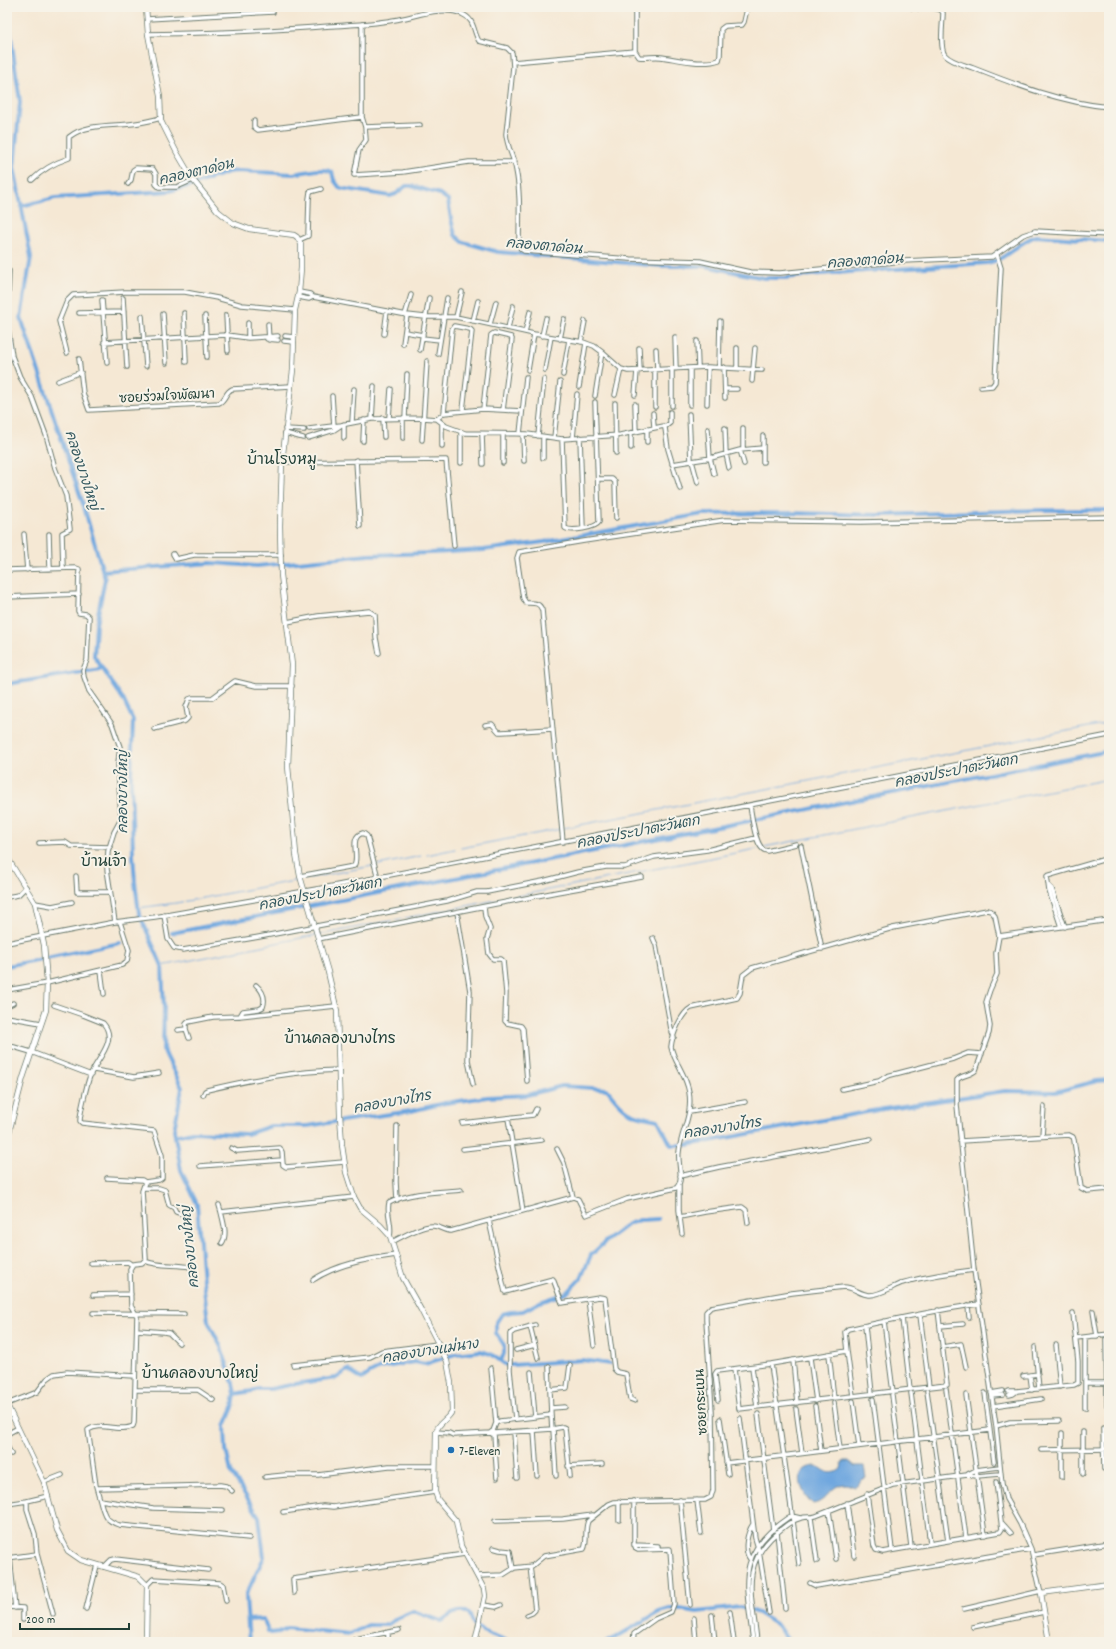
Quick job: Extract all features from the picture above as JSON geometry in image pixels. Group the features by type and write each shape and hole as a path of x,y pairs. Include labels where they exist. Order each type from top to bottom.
{"street":[{"path":"146,7 148,34 160,96 162,125 194,181 218,211 233,224 249,229 294,235 301,244 301,268 295,310 291,386 282,462 281,573 292,665 288,766 294,839 301,879 336,1006 340,1115 344,1162 354,1196 360,1208 380,1225 390,1236 403,1278 443,1354 451,1383 452,1411 449,1416 438,1425 436,1432 434,1492 441,1504 456,1521 460,1543 478,1576 485,1593 476,1634 476,1642"},
{"path":"435,7 435,12"},
{"path":"635,7 635,51 639,57 661,57 689,61 716,61 720,59 721,29 725,26 742,25 747,9"},
{"path":"909,7 914,9 934,8 941,10 943,13 942,50 948,58 989,75 1076,102 1109,107"},
{"path":"147,19 273,12"},
{"path":"148,34 250,32 362,24 391,21 435,12 456,12 468,17 479,41 510,50 513,62 506,134 507,143 515,162 519,191 519,245 524,251 630,259 700,261 750,272 766,273 802,272 904,262 999,258 1023,235 1032,231 1109,235"},
{"path":"362,24 362,117 365,127 366,140 357,155 353,173 355,175 403,172 469,162 515,162"},
{"path":"513,62 635,51"},
{"path":"254,121 254,127 258,130 362,117"},
{"path":"32,180 42,170 69,158 69,137 76,132 112,124 137,123 161,118"},
{"path":"365,127 420,125"},
{"path":"128,184 131,180 133,170 136,168 153,169 156,174 156,186 159,188 177,187 194,181"},
{"path":"299,240 308,236 310,195 312,191 321,189"},
{"path":"981,387 992,386 995,382 1001,268 999,258"},
{"path":"9,271 7,322 12,356 20,377 32,396 46,435 55,468 66,496 70,529 62,533 64,568"},
{"path":"67,353 60,329 60,321 67,301 73,295 125,292 185,292 242,305 295,310"},
{"path":"456,317 462,292"},
{"path":"298,294 310,294 313,297 406,315 425,317 456,317 542,336 586,343 602,352 621,369 639,371 698,367 724,367 762,370"},
{"path":"403,344 406,315 411,295"},
{"path":"123,298 127,367"},
{"path":"420,350 429,298"},
{"path":"438,354 447,298"},
{"path":"102,300 104,342 107,363"},
{"path":"473,321 478,301"},
{"path":"490,324 496,302"},
{"path":"508,328 513,306"},
{"path":"384,334 387,311"},
{"path":"79,313 102,314 124,312"},
{"path":"525,332 530,312"},
{"path":"184,313 186,362"},
{"path":"163,314 166,363"},
{"path":"142,316 146,366"},
{"path":"205,316 208,357"},
{"path":"226,316 228,351"},
{"path":"542,336 546,318"},
{"path":"560,339 564,319"},
{"path":"581,342 586,321"},
{"path":"719,367 720,321"},
{"path":"248,324 248,338"},
{"path":"268,324 268,338"},
{"path":"444,413 452,329 454,326 470,329 472,331 463,410"},
{"path":"405,332 440,340"},
{"path":"483,409 491,335 494,333 511,337 512,340 503,410"},
{"path":"528,370 534,334"},
{"path":"104,342 227,335 248,338 278,338"},
{"path":"545,370 551,337"},
{"path":"672,406 676,337"},
{"path":"284,339 294,339"},
{"path":"563,375 569,340"},
{"path":"697,341 698,367"},
{"path":"579,387 586,343"},
{"path":"636,395 639,371 639,348"},
{"path":"737,348 737,368"},
{"path":"752,381 755,348"},
{"path":"655,407 656,349"},
{"path":"595,396 602,352"},
{"name":"ซอยร่วมใจพัฒนา","path":"79,359 83,393 89,410 219,403 228,392 232,390 291,386"},
{"path":"422,440 428,361"},
{"path":"708,367 708,404"},
{"path":"724,367 725,398"},
{"path":"690,368 690,405"},
{"path":"615,395 621,369"},
{"path":"58,381 81,372"},
{"path":"403,438 408,374"},
{"path":"524,461 522,411 526,377"},
{"path":"538,436 544,379"},
{"path":"554,438 560,382"},
{"path":"372,419 374,386"},
{"path":"352,422 354,389"},
{"path":"389,418 390,389"},
{"path":"725,389 737,389"},
{"path":"573,438 577,394"},
{"path":"332,396 334,427"},
{"path":"562,438 565,528 570,530 595,526 599,522 595,402"},
{"path":"615,403 616,453"},
{"path":"635,404 636,432"},
{"path":"437,419 444,413 463,410 483,409 522,411"},
{"path":"309,429 334,427 372,419 423,418 437,419 442,424 462,432 482,434 522,434 554,438 580,438 615,436 654,427 665,427 670,423 670,412"},
{"path":"653,413 654,427"},
{"path":"689,414 691,461 698,483"},
{"path":"383,418 384,437"},
{"path":"363,441 364,420"},
{"path":"442,424 442,446"},
{"path":"343,425 344,438"},
{"path":"285,431 306,438 334,427"},
{"path":"665,427 668,449 680,489"},
{"path":"725,428 726,454 729,468"},
{"path":"743,428 742,450 744,464"},
{"path":"647,429 647,442"},
{"path":"708,429 710,458 714,474"},
{"path":"285,431 304,430"},
{"path":"461,463 462,432"},
{"path":"631,433 631,448"},
{"path":"482,434 483,464"},
{"path":"503,434 503,462"},
{"path":"543,436 543,458"},
{"path":"763,436 763,462"},
{"path":"580,438 583,528"},
{"path":"672,464 710,458 742,450 763,448"},
{"path":"356,460 360,526"},
{"path":"282,462 446,460 454,546"},
{"path":"598,479 612,479 615,482 616,518"},
{"path":"563,842 542,610 540,605 537,603 526,603 523,598 517,558 519,552 725,520 811,520 861,522 1109,517"},
{"path":"24,534 27,570"},
{"path":"49,534 50,569"},
{"path":"173,554 176,559 194,555 281,555"},
{"path":"7,570 64,568 79,569 79,613 86,614 89,617 87,660 83,670 84,677 89,691 112,724 120,747 118,763 121,819 114,832 110,846 107,869 109,892 115,922"},
{"path":"7,597 79,594"},
{"path":"287,622 332,615 369,611 372,612 375,615 376,638 379,653"},
{"path":"154,729 185,721 188,718 186,704 189,699 212,698 235,681 256,686 292,686"},
{"path":"485,725 492,724 499,732 552,729"},
{"path":"7,943 115,922 155,917 378,878 750,807 1109,735"},
{"path":"750,807 756,837 760,846 765,851 796,844"},
{"path":"301,879 354,866 357,861 356,839 358,835 363,833 367,836 378,878"},
{"path":"164,915 168,939 171,946 178,950 454,899 477,892 487,892 543,881 578,872 606,867 625,867 654,857 707,850 756,837"},
{"path":"39,843 65,842 71,846 110,846"},
{"path":"801,846 822,949"},
{"path":"7,857 35,903 44,945 50,1004 41,1023 31,1052 7,1140"},
{"path":"1063,927 1052,889 1049,886 1048,875 1109,858"},
{"path":"76,876 78,892 109,892"},
{"path":"317,936 457,912 556,892 642,877"},
{"path":"8,896 18,895 26,887"},
{"path":"35,903 52,906 72,902"},
{"path":"484,907 485,916 490,929 487,936 489,954 493,959 501,959 503,961 506,993 505,1022 507,1024 521,1026 523,1029 527,1081"},
{"path":"682,1234 680,1217 679,1153 690,1112 689,1092 686,1081 671,1050 671,1044 686,1010 737,998 740,993 743,975 748,970 893,928 986,910 991,911 995,916 999,936 996,952 997,974 986,1002 990,1026 989,1033 978,1066 973,1073 962,1076 957,1080 956,1095 974,1270 992,1394 1000,1474 1004,1493 1020,1524 1033,1555 1041,1592 1048,1642"},
{"path":"457,912 470,991 468,1060 473,1084"},
{"path":"999,936 1109,920"},
{"path":"7,990 47,983 122,965 127,961 129,950 120,922"},
{"path":"653,938 656,945 671,1029 674,1037"},
{"path":"101,971 104,994"},
{"path":"240,1016 243,1011 263,1007 263,995 261,990 256,985"},
{"path":"7,1006 13,1003"},
{"path":"50,1004 96,1019 104,1024 108,1036 108,1045 91,1075 80,1119 82,1123 154,1131 162,1155 162,1178 159,1180 145,1182 142,1180 106,1178"},
{"path":"189,1038 186,1024 193,1021 214,1017 240,1016 336,1006"},
{"path":"7,1017 41,1023"},
{"path":"178,1030 186,1029"},
{"path":"7,1045 31,1052 91,1075"},
{"path":"842,1090 879,1081 887,1076 953,1059 968,1053 982,1054"},
{"path":"94,1070 134,1077 150,1076 159,1073"},
{"path":"203,1095 207,1090 267,1078 312,1071 339,1070"},
{"path":"690,1112 745,1102"},
{"path":"1042,1136 1044,1106"},
{"path":"462,1123 533,1114 536,1109"},
{"path":"508,1118 523,1211"},
{"path":"397,1126 397,1200"},
{"path":"960,1141 1042,1136 1071,1136 1074,1140 1081,1188 1087,1191 1109,1189"},
{"path":"680,1176 719,1167 871,1139"},
{"path":"463,1149 542,1140"},
{"path":"231,1148 237,1151 278,1147 282,1149 282,1160 284,1166 290,1168 344,1162"},
{"path":"558,1149 564,1163 573,1197"},
{"path":"200,1166 282,1160"},
{"path":"145,1182 143,1188 142,1211 146,1257 145,1261"},
{"path":"392,1242 430,1226 435,1226 447,1231 489,1221 573,1197 578,1199 586,1215 627,1199 672,1189 679,1185"},
{"path":"143,1188 159,1188 166,1190 169,1205 174,1208 176,1212 186,1216"},
{"path":"390,1236 391,1229 388,1205 391,1202 413,1195 461,1190"},
{"path":"221,1212 354,1196"},
{"path":"219,1205 225,1234 225,1239 222,1243"},
{"path":"680,1217 742,1207 746,1210 748,1223"},
{"path":"489,1221 505,1292 553,1279 562,1303 599,1297 605,1298 614,1369 617,1372 626,1374 630,1399 635,1401"},
{"path":"313,1280 333,1269 396,1255"},
{"path":"91,1263 128,1262 132,1265 145,1261 156,1264 174,1264 190,1267"},
{"path":"132,1265 130,1269 131,1306 136,1314 137,1330 133,1426 129,1428 103,1427 88,1430 97,1488 105,1516 108,1521 119,1525 249,1538"},
{"name":"ซอยกระเบน","path":"593,1515 609,1504 619,1501 697,1500 709,1499 712,1495 712,1412 706,1320 708,1309 715,1306 736,1302 792,1293 844,1287 852,1288 864,1295 873,1295 902,1283 939,1275 974,1270"},
{"path":"93,1295 131,1294"},
{"path":"588,1299 594,1346"},
{"path":"859,1446 847,1350 846,1330 938,1310 979,1304"},
{"path":"968,1305 969,1317"},
{"path":"734,1369 739,1409 834,1399 853,1399 947,1385 938,1310"},
{"path":"1093,1311 1097,1336"},
{"path":"93,1313 184,1314"},
{"path":"1009,1393 1014,1394 1017,1391 1060,1387 1078,1383 1078,1361 1073,1313"},
{"path":"920,1315 939,1479 948,1540"},
{"path":"902,1318 930,1543"},
{"path":"884,1322 911,1546"},
{"path":"940,1326 963,1324"},
{"path":"515,1419 510,1370 512,1332 535,1325"},
{"path":"530,1326 538,1358"},
{"path":"865,1326 892,1550"},
{"path":"137,1330 169,1333 179,1343"},
{"path":"1076,1338 1109,1334"},
{"path":"1106,1339 1108,1383 1107,1405"},
{"path":"1085,1340 1085,1408"},
{"path":"292,1365 370,1358 382,1352 438,1344"},
{"path":"942,1346 961,1344 966,1367"},
{"path":"516,1350 535,1345"},
{"path":"1056,1345 1060,1387"},
{"path":"1035,1347 1039,1389"},
{"path":"718,1400 716,1372 810,1358 847,1350"},
{"path":"828,1354 834,1399"},
{"path":"810,1358 816,1401"},
{"path":"792,1360 797,1403"},
{"path":"771,1364 799,1564"},
{"path":"550,1390 567,1388 570,1365"},
{"path":"549,1367 556,1476"},
{"path":"752,1367 757,1407"},
{"path":"491,1368 496,1423 493,1433 497,1478"},
{"path":"135,1376 67,1372 54,1374 46,1379 37,1392 7,1405 44,1482 57,1530 64,1546 73,1556 81,1560 139,1577 147,1585"},
{"path":"531,1372 535,1417"},
{"path":"1023,1376 1038,1374"},
{"path":"1030,1375 1032,1390"},
{"path":"1085,1383 1108,1383"},
{"path":"946,1389 966,1538"},
{"path":"135,1390 198,1390 213,1400"},
{"path":"985,1393 994,1462"},
{"path":"992,1394 1003,1393"},
{"path":"966,1395 984,1535"},
{"path":"993,1406 1042,1399"},
{"path":"834,1404 840,1448"},
{"path":"815,1406 821,1451"},
{"path":"551,1408 565,1408"},
{"path":"796,1408 802,1453"},
{"path":"758,1414 777,1533 785,1608"},
{"path":"496,1423 500,1420 551,1415"},
{"path":"740,1418 753,1523 769,1613"},
{"path":"720,1419 728,1474"},
{"path":"996,1426 1010,1422 1059,1421"},
{"path":"436,1432 449,1433 453,1435 534,1431 563,1427 565,1428 570,1476"},
{"path":"7,1434 18,1428"},
{"path":"1103,1428 1104,1469"},
{"path":"726,1463 990,1430"},
{"path":"534,1431 537,1476"},
{"path":"514,1432 517,1478"},
{"path":"1083,1432 1083,1474"},
{"path":"1062,1433 1062,1477"},
{"path":"7,1446 11,1454"},
{"path":"1041,1450 1109,1450"},
{"path":"568,1466 602,1464"},
{"path":"266,1477 285,1475 318,1475 389,1466 434,1466"},
{"path":"967,1475 976,1470 999,1467"},
{"path":"753,1642 754,1630 746,1577 750,1559 757,1546 775,1528 792,1516 811,1518 884,1488 903,1484 967,1475 977,1476 1000,1474"},
{"path":"44,1482 62,1475"},
{"path":"868,1494 874,1546 879,1551 892,1550 1000,1532 1002,1529 996,1482"},
{"path":"97,1488 220,1485 226,1486 232,1491"},
{"path":"283,1512 323,1506 332,1507 434,1492"},
{"path":"7,1504 48,1496"},
{"path":"100,1500 153,1508 223,1510"},
{"path":"680,1500 690,1605"},
{"path":"697,1500 701,1533"},
{"path":"28,1501 27,1509 35,1534 37,1554 53,1614"},
{"path":"619,1501 619,1520"},
{"path":"633,1642 634,1634 655,1619 669,1613 674,1604 670,1549 636,1549 634,1544 634,1501"},
{"path":"847,1503 854,1556"},
{"path":"829,1511 836,1559"},
{"path":"478,1576 500,1576 513,1569 530,1566 544,1556 584,1549 586,1545 587,1523 593,1515"},
{"path":"495,1521 563,1519 593,1515"},
{"path":"749,1589 752,1568 759,1551 777,1533 793,1521 800,1518"},
{"path":"811,1518 817,1561"},
{"path":"750,1559 747,1551 748,1535 753,1523"},
{"path":"1001,1523 1010,1533"},
{"path":"1033,1555 1109,1543"},
{"path":"635,1546 658,1546"},
{"path":"493,1548 510,1551 513,1569"},
{"path":"810,1583 816,1586 1031,1549"},
{"path":"14,1608 8,1557 37,1554"},
{"path":"294,1593 293,1579 465,1554"},
{"path":"104,1567 111,1560 115,1559 208,1570"},
{"path":"86,1610 97,1565"},
{"path":"527,1615 535,1610 530,1566"},
{"path":"146,1642 147,1585 153,1579 220,1583 225,1588 226,1601"},
{"path":"964,1609 1041,1592 1109,1584"},
{"path":"483,1605 496,1607 501,1605"},
{"path":"7,1607 24,1609 23,1620"},
{"path":"730,1612 734,1642"},
{"path":"973,1627 1044,1612"},
{"path":"712,1614 715,1642"},
{"path":"694,1618 696,1642"},
{"path":"353,1642 355,1639 399,1630"},
{"path":"388,1632 388,1642"},
{"path":"754,1635 757,1642"}],"water":[{"path":"849,1461 855,1466 864,1466 866,1478 861,1480 855,1487 846,1484 835,1487 822,1500 813,1504 804,1493 800,1480 804,1470 809,1467 817,1466 832,1473 841,1469 842,1463"}],"waterway":[{"name":"คลองบางใหญ่","path":"7,9 20,102 14,167 31,257 21,318 84,507 105,579 96,624 94,656 123,699 133,720 131,778 133,855 139,913 162,966 164,1009 163,1049 182,1088 174,1130 181,1170 197,1204 203,1281 208,1321 221,1347 233,1383 235,1394 233,1407 225,1426 226,1450 231,1472 259,1517 264,1557 246,1595 249,1642"},
{"name":"คลองตาด่อน","path":"21,206 55,198 169,191 190,186 228,172 237,171 293,174 326,170 332,172 334,180 340,188 390,196 396,194 406,186 411,186 440,194 448,200 455,235 463,242 498,252 662,266 705,266 764,278 785,278 820,274 987,263 1006,255 1023,242 1036,236 1109,241"},
{"path":"102,571 211,563 257,566 369,555 484,550 544,542 703,514 784,513 880,515 1039,510 1109,510"},
{"path":"7,684 101,669"},
{"path":"564,828 1109,723"},
{"name":"คลองประปาตะวันตก","path":"172,933 1109,751"},
{"path":"764,847 1109,779"},
{"path":"461,848 561,829"},
{"path":"319,935 761,848"},
{"path":"427,855 455,849"},
{"path":"378,865 421,856"},
{"path":"304,879 372,866"},
{"path":"138,908 176,903 299,880"},
{"path":"162,966 316,935"},
{"name":"คลองประปาตะวันตก","path":"7,966 120,943"},
{"name":"คลองบางไทร","path":"175,1136 192,1132 247,1134 271,1126 307,1126 411,1111 445,1103 487,1097 527,1095 562,1086 607,1089 629,1112 658,1120 671,1145 688,1145 883,1109 1005,1091 1055,1092 1097,1081 1109,1080"},
{"path":"501,1361 504,1353 504,1345 496,1333 496,1323 502,1314 523,1311 540,1302 567,1293 581,1278 591,1255 606,1241 628,1224 640,1220 658,1219"},
{"name":"คลองบางแม่นาง","path":"235,1394 336,1378 348,1370 362,1379 380,1368 414,1362 425,1364 455,1354 480,1351 491,1354 506,1365 582,1360 610,1364"},
{"path":"608,1642 659,1612 670,1609 674,1608 697,1612 740,1607 758,1613 777,1625 789,1642"},
{"path":"248,1620 263,1619 268,1631 271,1633 279,1632 287,1628 350,1634 368,1625 387,1625 397,1618 413,1611 441,1621 454,1613 465,1612 469,1613 474,1625 482,1631 511,1642"},
{"path":"523,1642 528,1642"}],"tunnel":[{"path":"435,1437 453,1435"}],"place":[{"name":"7-Eleven","path":"451,1450"}],"district":[{"name":"บ้านโรงหมู","path":"282,459"},
{"name":"บ้านเจ้า","path":"104,861"},
{"name":"บ้านคลองบางไทร","path":"340,1038"},
{"name":"บ้านคลองบางใหญ่","path":"200,1373"}]}
